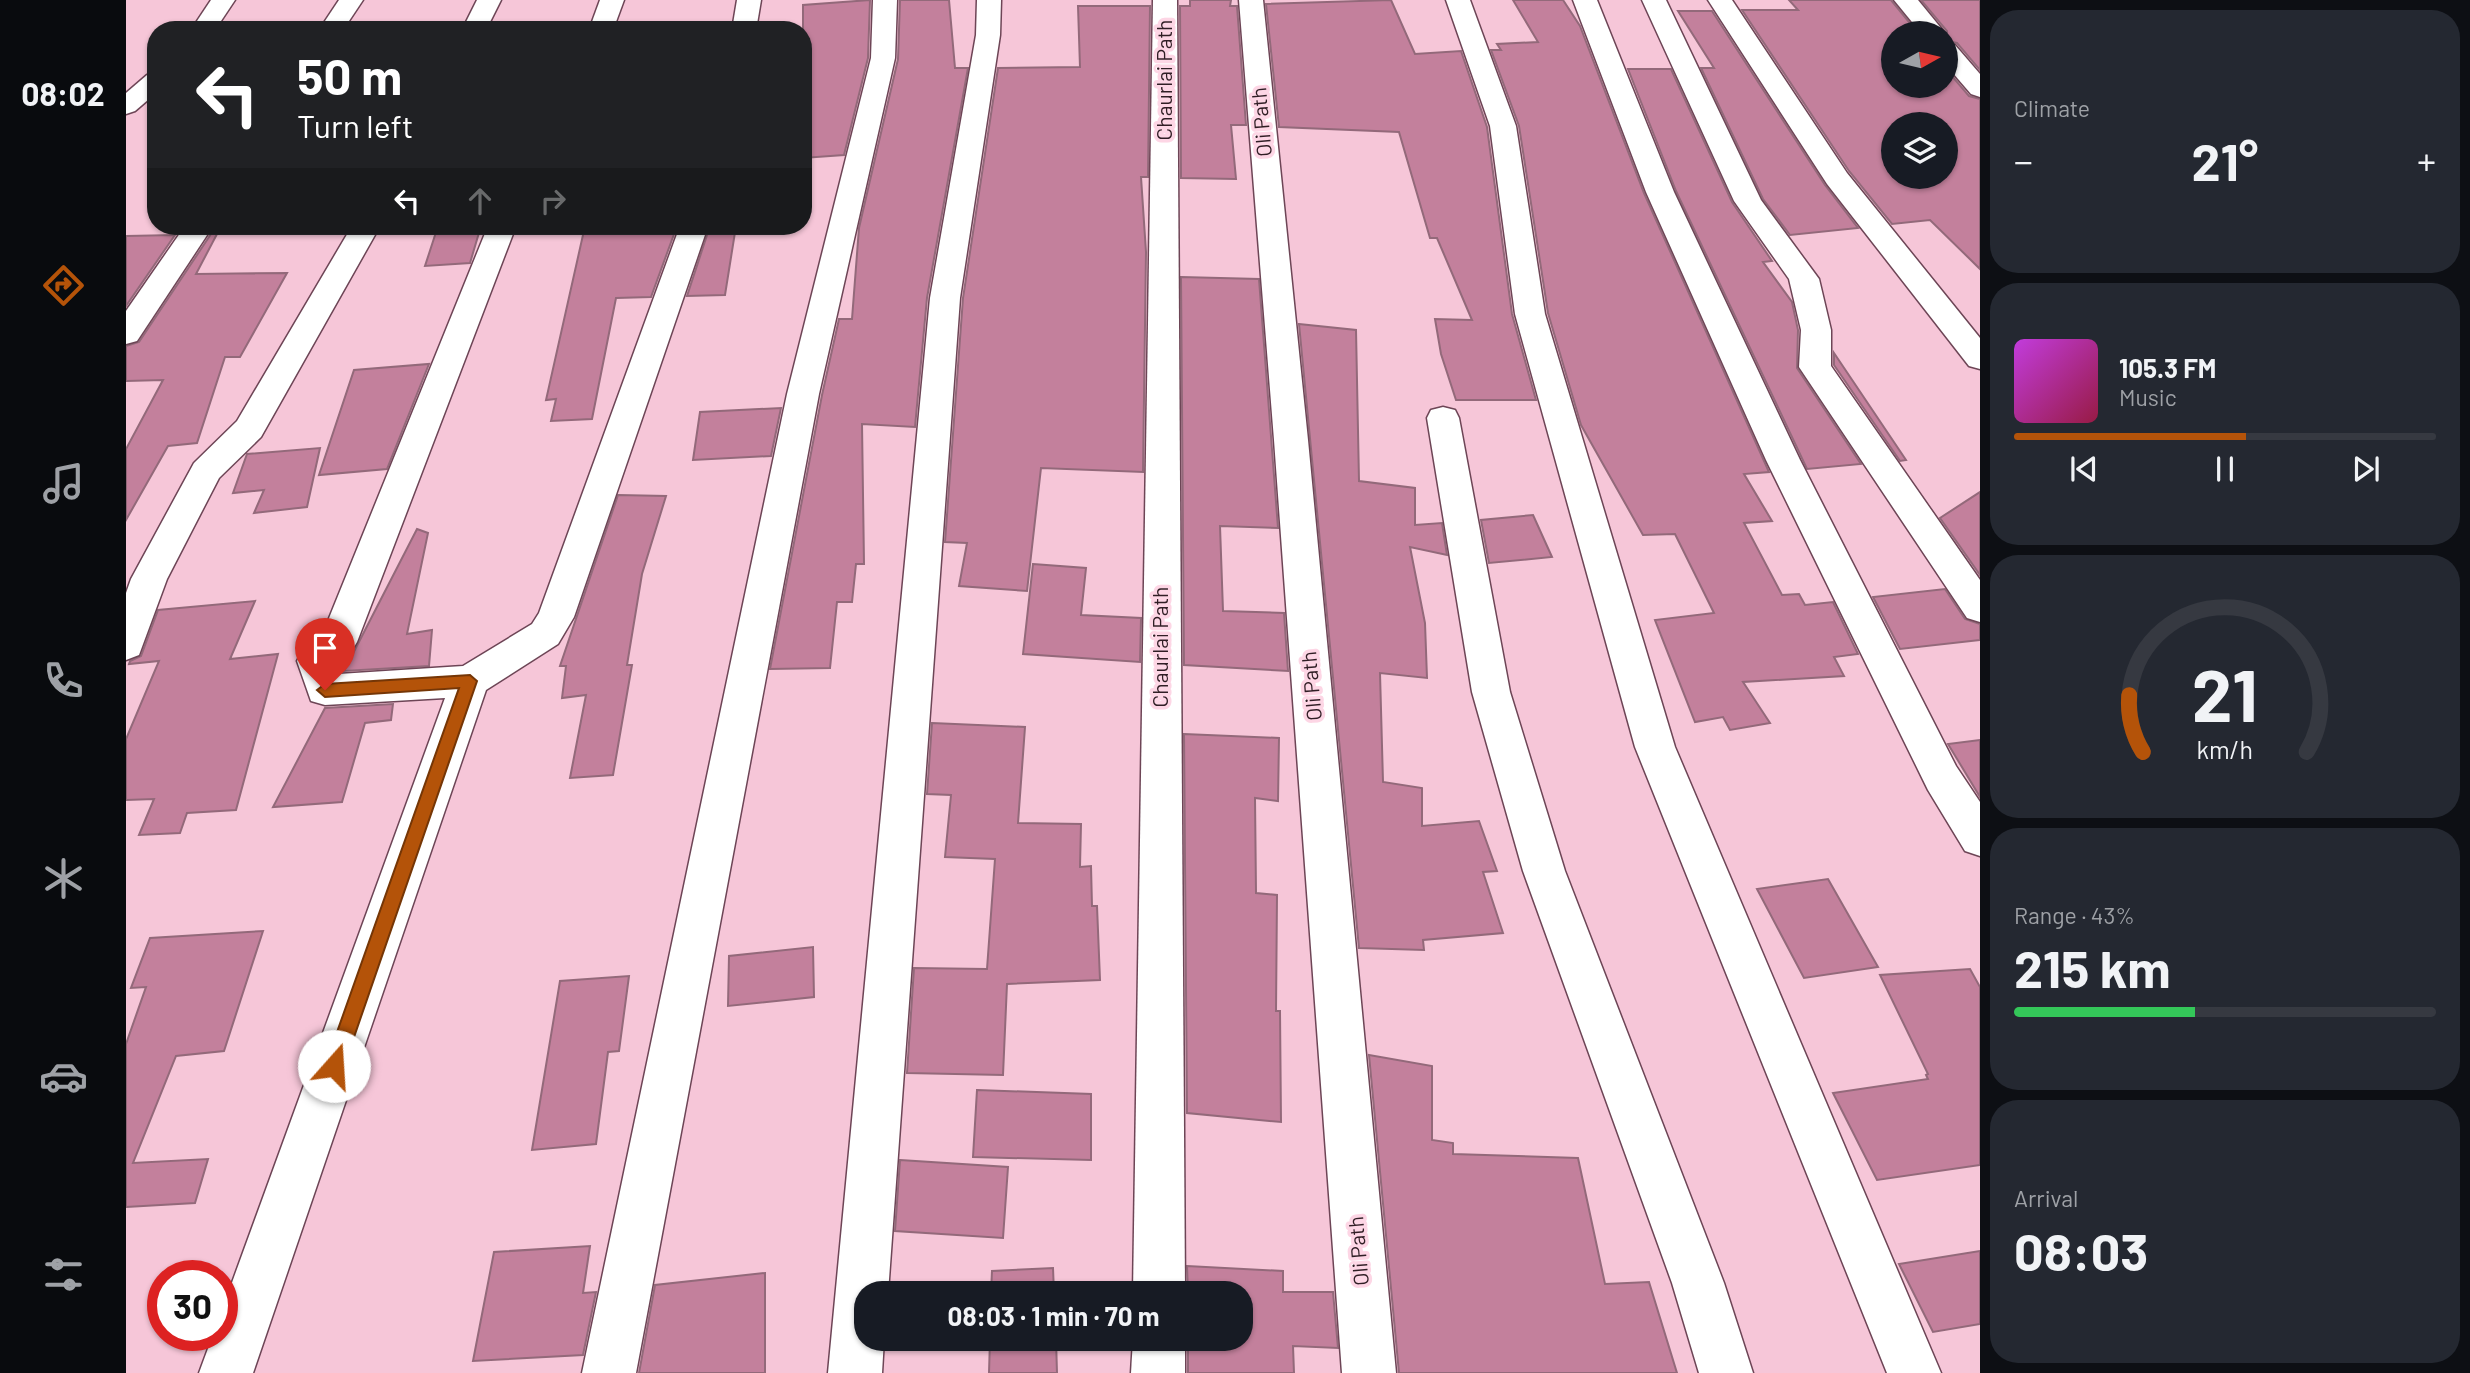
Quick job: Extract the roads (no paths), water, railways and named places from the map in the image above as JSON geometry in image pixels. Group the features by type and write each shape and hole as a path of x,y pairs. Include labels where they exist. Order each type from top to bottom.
{"street":[{"path":"209,21 223,0"},
{"path":"337,21 351,0"},
{"path":"478,21 489,0"},
{"path":"604,21 612,0"},
{"path":"746,21 749,0"},
{"path":"609,1373 803,394 883,58 885,0"},
{"path":"855,1373 945,298 988,34 989,0"},
{"name":"Chaurlai Path","path":"1159,1281 1165,0"},
{"name":"Oli Path","path":"1251,0 1294,467 1369,1373"},
{"path":"1458,0 1503,127 1530,314 1655,747 1914,1373"},
{"path":"1586,0 1660,192 1783,460 1942,778 1980,838"},
{"path":"1654,0 1748,201 1804,279 1816,330 1815,367 1980,608"},
{"path":"1720,0 1837,178 1980,359"},
{"path":"1906,0 1923,21"},
{"path":"1958,64 1980,89"},
{"path":"126,106 147,88"},
{"path":"126,334 193,235"},
{"path":"126,645 149,579 206,471 248,429 361,235"},
{"path":"498,235 338,642 316,662 325,690 470,681 538,639 556,617 691,235"},
{"path":"1443,418 1491,692 1544,870 1698,1283 1726,1373"},
{"path":"226,1373 470,681"},
{"path":"1158,1351 1158,1373"}]}
